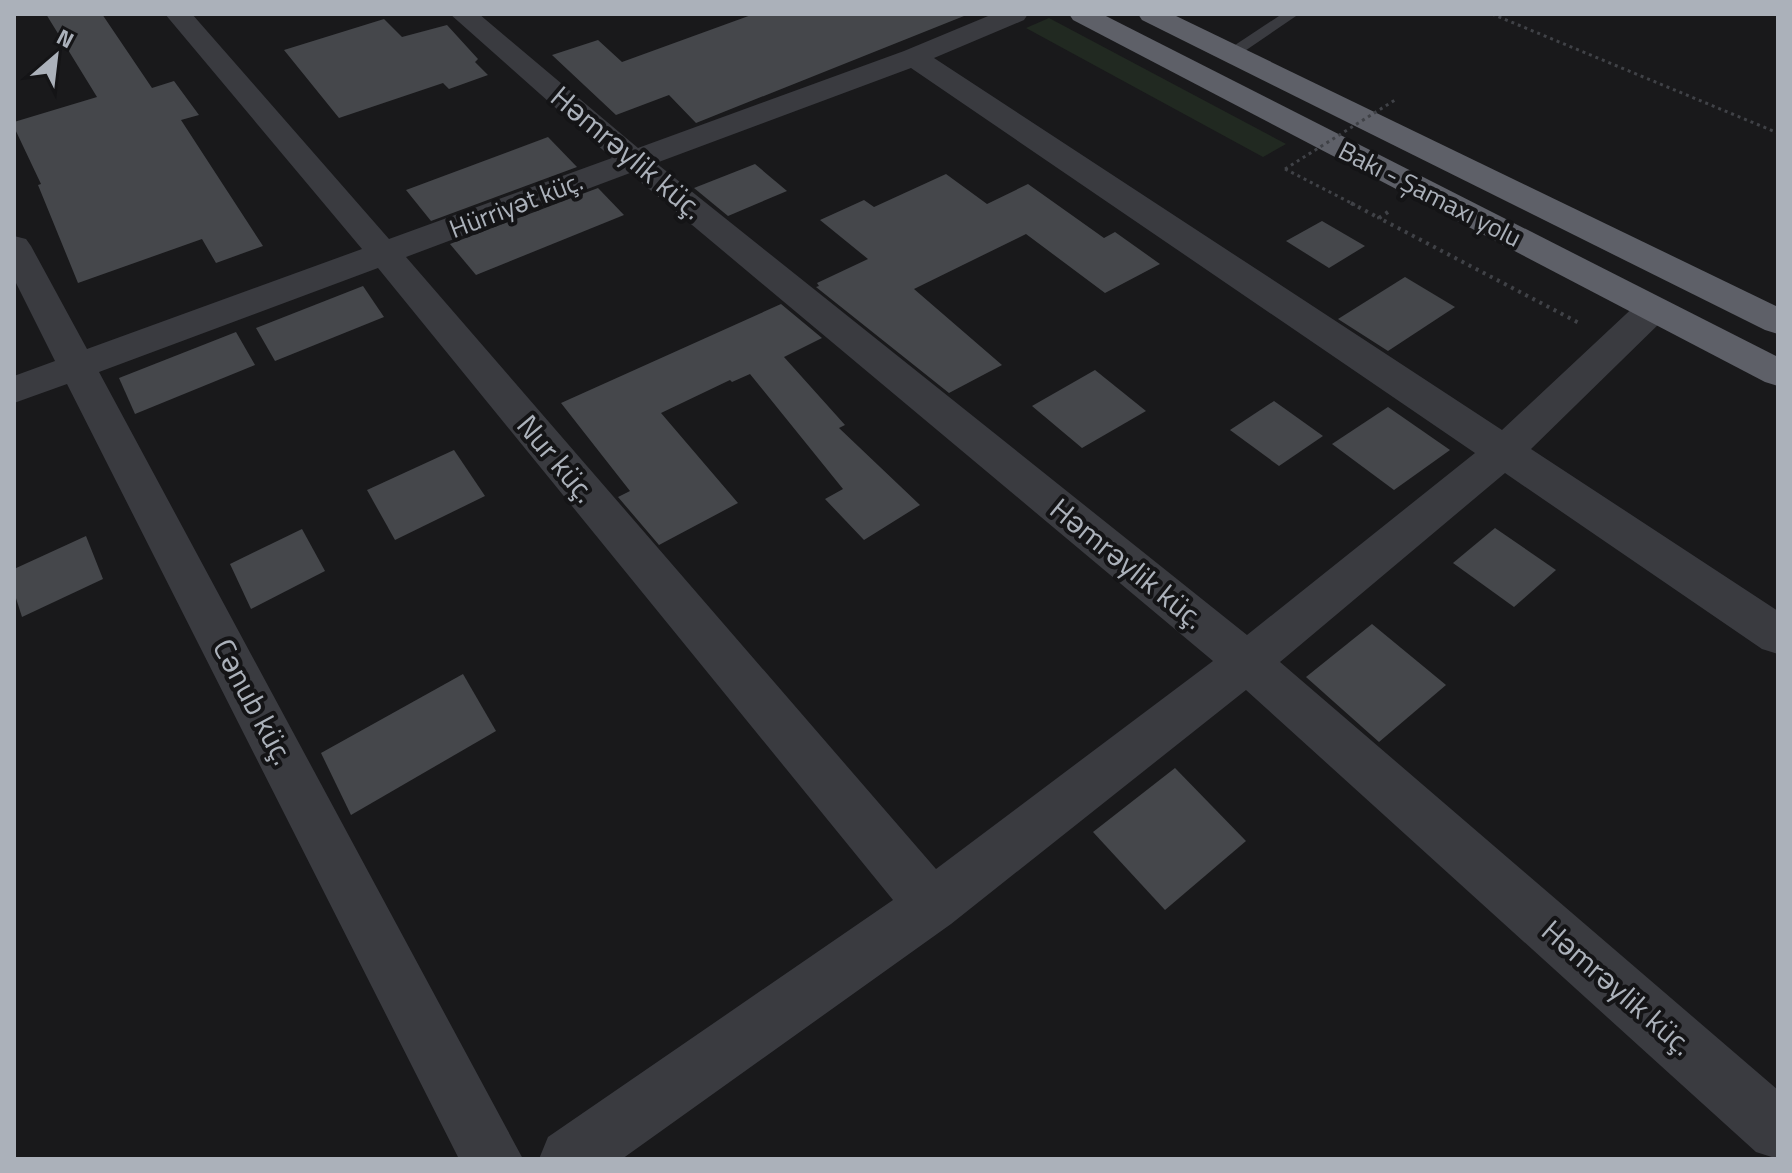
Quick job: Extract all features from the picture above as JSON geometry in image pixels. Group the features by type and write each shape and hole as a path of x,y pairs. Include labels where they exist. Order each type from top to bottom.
{"highway":[{"name":"Bakı - Şamaxı yolu","path":"1082,14 1778,373"},
{"name":"Bakı - Şamaxı yolu","path":"1151,14 1778,322"}],"street":[{"name":"Nur küç.","path":"178,14 932,905"},
{"name":"Həmrəylik küç.","path":"463,14 634,161 1247,662 1778,1130"},
{"name":"Hürriyət küç.","path":"14,390 914,57 999,17"},
{"path":"914,57 1506,450 1778,635"},
{"name":"Cənub küç.","path":"14,246 492,1159"},
{"path":"570,1159 932,905 1247,662 1506,450 1653,309"}],"lane":[{"path":"1231,54 1292,14"}],"path":[{"path":"1492,14 1778,133"},
{"path":"1395,100 1285,169 1617,343"},
{"path":"1379,218 1422,190"}],"shaded area":[{"path":"1049,18 1286,144 1263,157 1026,28"}],"building":[{"path":"46,14 102,14 152,88 174,81 199,115 181,120 263,246 216,263 202,239 78,283 38,185 41,184 14,127 14,122 97,97"},
{"path":"754,14 964,16 696,123 669,95 616,115 552,55 598,40 622,62"},
{"path":"384,19 402,37 447,25 478,59 475,62 488,75 449,89 443,83 339,118 284,50"},
{"path":"548,137 577,167 431,221 406,190"},
{"path":"755,164 787,191 728,216 694,188"},
{"path":"946,174 987,204 1028,184 1104,238 1115,232 1160,264 1105,293 1026,234 914,289 1002,365 949,393 816,287 819,286 817,283 868,259 820,220 864,200 874,207"},
{"path":"598,188 624,215 476,275 450,244"},
{"path":"1322,221 1365,246 1329,268 1286,241"},
{"path":"1405,277 1455,307 1388,351 1338,319"},
{"path":"363,286 384,317 275,361 256,328"},
{"path":"781,304 822,338 784,357 845,425 839,428 920,505 864,540 825,499 843,489 750,374 732,382 730,380 661,413 738,503 659,545 618,497 630,491 561,403"},
{"path":"236,332 255,365 135,414 119,378"},
{"path":"1095,370 1146,411 1082,448 1032,406"},
{"path":"1274,401 1323,436 1279,466 1230,430"},
{"path":"1388,407 1450,450 1394,490 1332,444"},
{"path":"454,450 485,496 395,540 367,490"},
{"path":"1495,528 1556,570 1514,607 1453,563"},
{"path":"302,529 325,571 251,609 230,564"},
{"path":"86,536 103,579 22,617 14,592 14,569"},
{"path":"1372,624 1446,685 1379,742 1306,677"},
{"path":"463,674 496,731 351,815 321,753"},
{"path":"1175,768 1246,841 1165,910 1093,832"}]}
